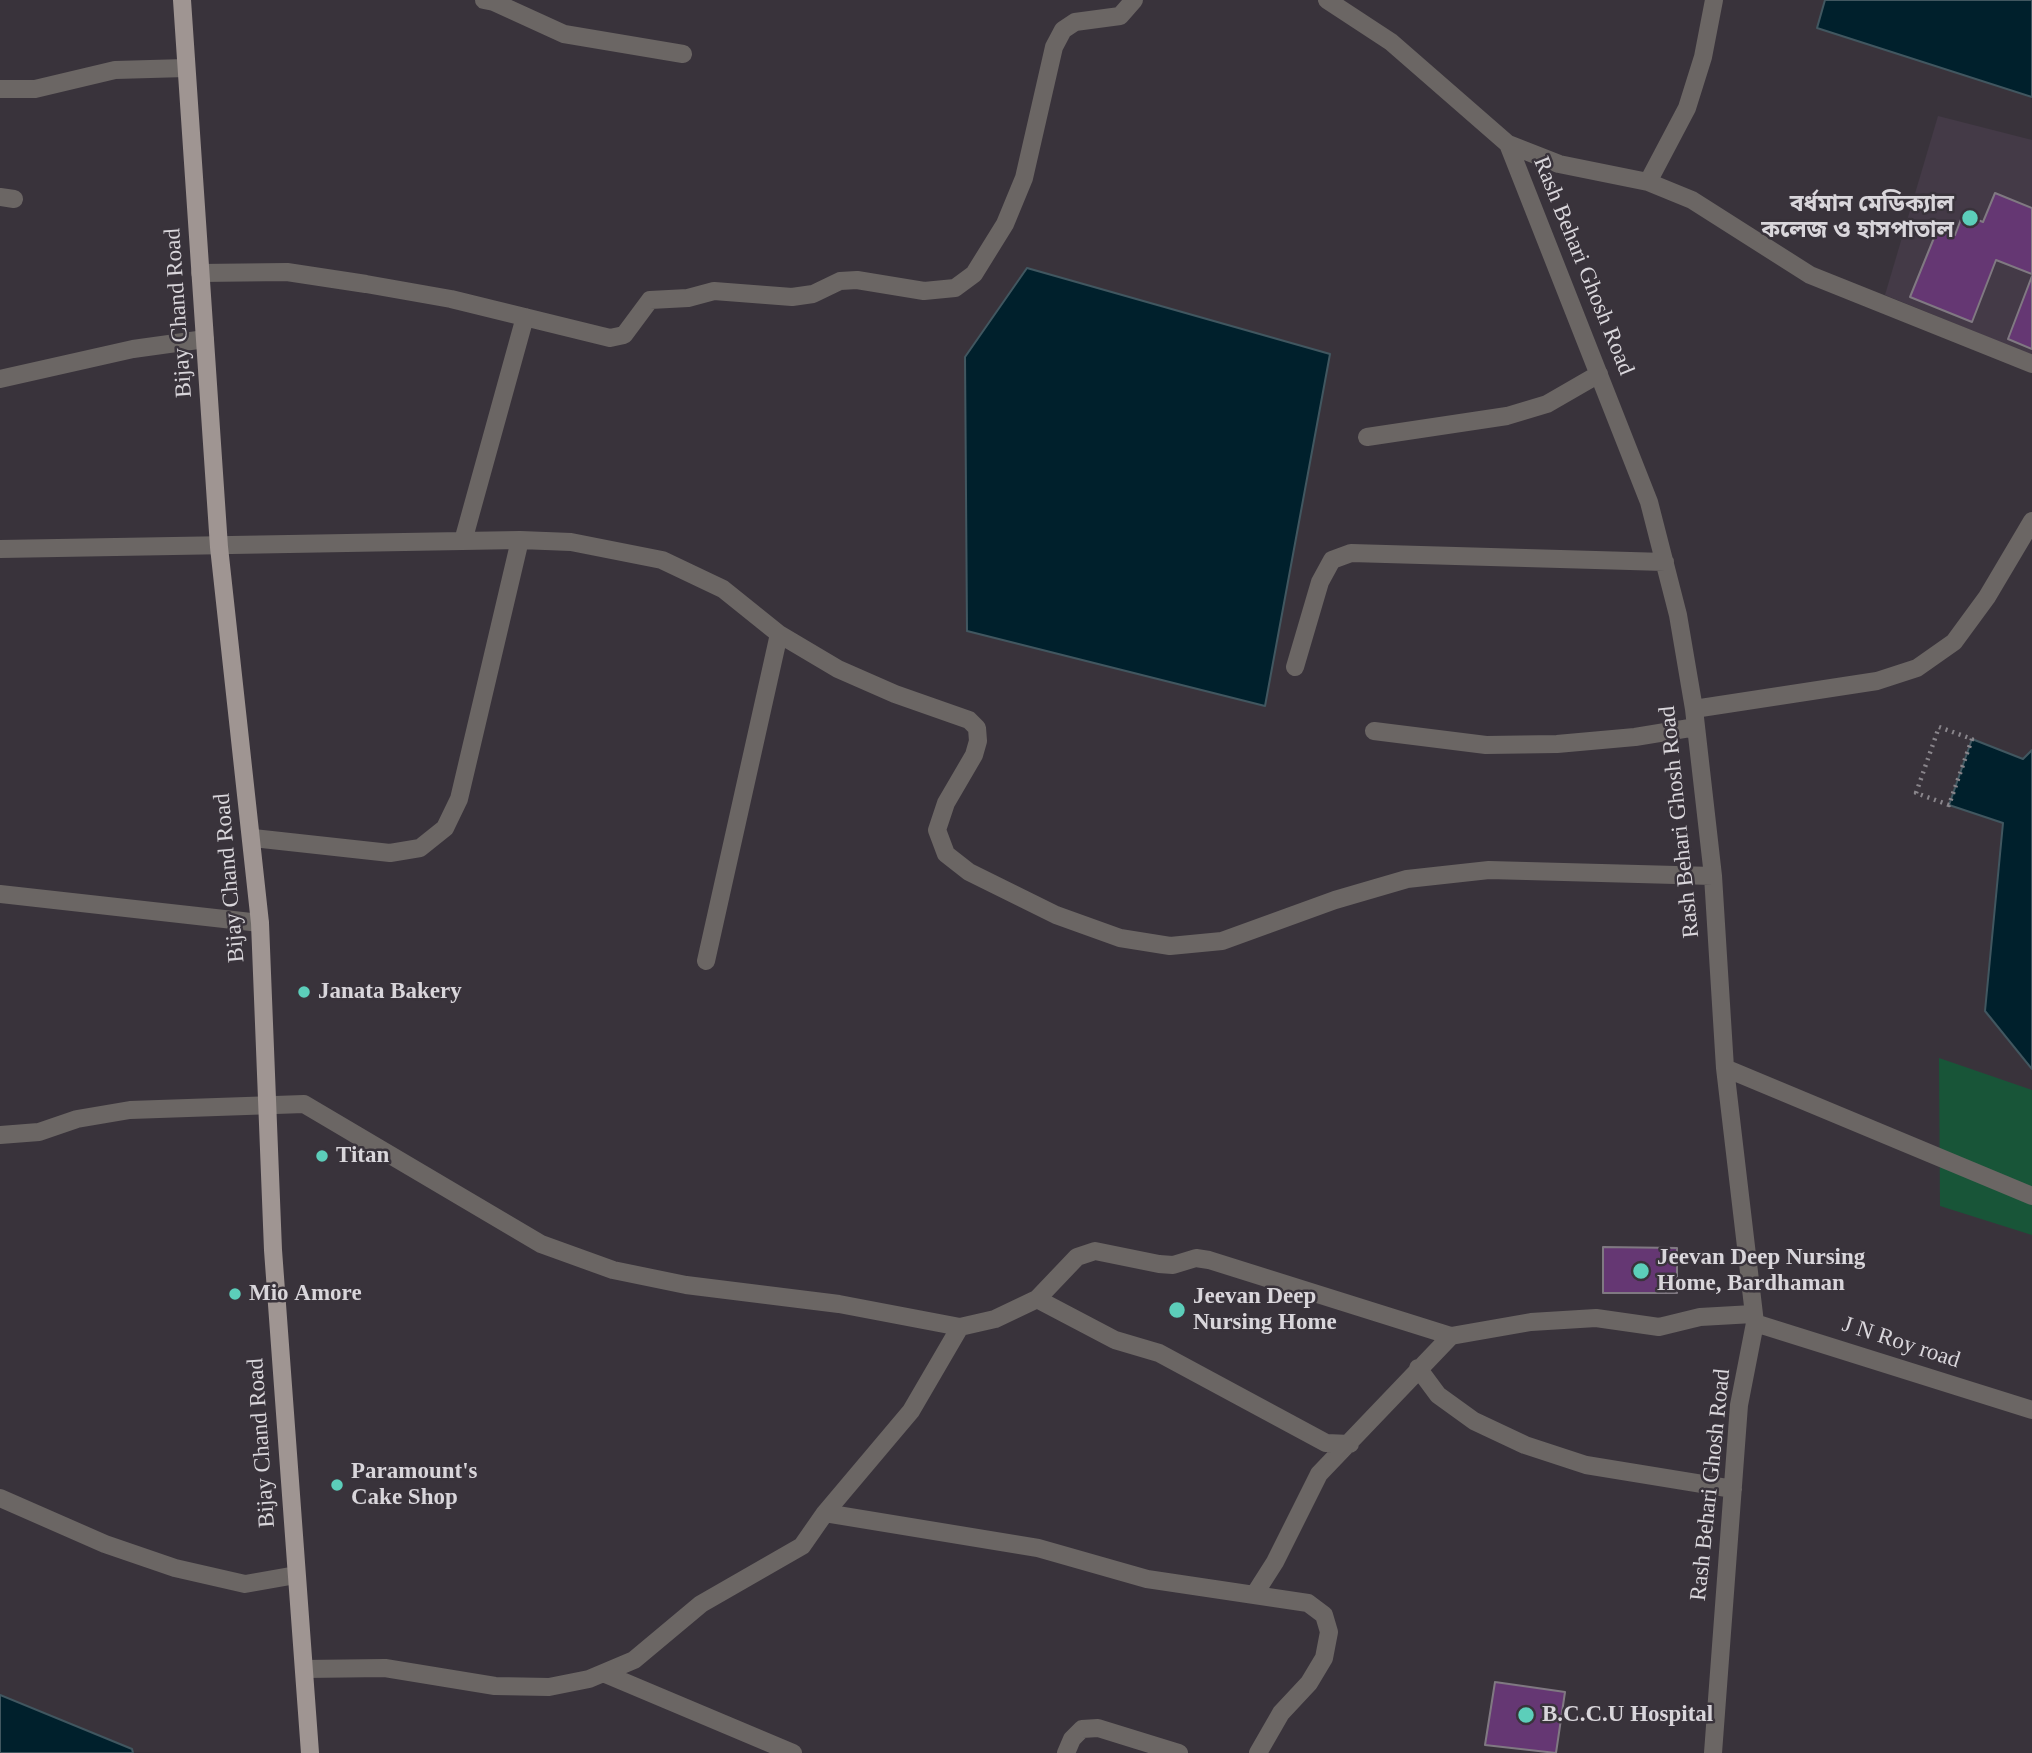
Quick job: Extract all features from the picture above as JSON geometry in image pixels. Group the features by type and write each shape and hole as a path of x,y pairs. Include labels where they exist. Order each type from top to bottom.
{"main road":[{"name":"Bijay Chand Road","path":"182,0 219,547 253,838 260,923 273,1250 310,1753"}],"street":[{"path":"484,0 564,34 684,54"},
{"path":"201,273 286,272 451,299 610,338 624,335 650,300 688,298 714,291 792,297 813,294 840,281 857,280 924,292 955,288 974,274 1005,224 1020,189 1036,136 1054,47 1063,30 1075,22 1120,16 1134,0"},
{"name":"Rash Behari Ghosh Road","path":"1327,0 1391,42 1508,144 1649,502 1678,615 1695,718 1713,876 1725,1068 1754,1319 1738,1405 1713,1753"},
{"path":"1648,182 1687,108 1703,57 1714,0"},
{"path":"0,89 35,89 116,70 186,68"},
{"path":"1508,144 1559,164 1648,182 1692,200 1810,275 2032,364"},
{"path":"463,541 525,317"},
{"path":"0,379 134,349 205,339"},
{"path":"1367,437 1507,416 1547,404 1599,374"},
{"path":"1374,731 1486,745 1635,737 1695,718 1877,681 1917,668 1954,642 1987,597 2032,521"},
{"path":"253,838 390,853 420,848 445,828 459,799 520,540"},
{"path":"0,549 520,540 571,542 662,560 723,589 779,634 838,669 895,694 969,720 977,729 978,741 974,755 946,803 937,830 946,854 969,872 1056,915 1120,938 1170,946 1222,941 1335,900 1407,879 1489,870 1713,876"},
{"path":"1295,667 1320,582 1332,561 1352,553 1665,562"},
{"path":"706,961 779,634"},
{"path":"0,894 260,923"},
{"path":"1725,1068 2032,1196"},
{"path":"0,1135 39,1132 77,1119 130,1110 304,1104 541,1244 613,1270 699,1287 839,1304 960,1327 995,1319 1037,1299 1077,1257 1095,1251 1172,1265 1196,1258 1451,1336 1531,1322 1596,1318 1659,1327 1700,1317 1754,1319"},
{"path":"1037,1299 1115,1340 1159,1353 1326,1443 1350,1444"},
{"name":"J N Roy road","path":"1754,1319 2032,1410"},
{"path":"303,1668 385,1668 495,1686 549,1687 603,1673 634,1660 701,1604 802,1546 825,1513 912,1411 960,1327"},
{"path":"1254,1595 1275,1562 1319,1474 1451,1336"},
{"path":"1418,1368 1438,1395 1474,1421 1525,1445 1586,1465 1732,1489"},
{"path":"0,1498 105,1544 175,1568 245,1584 296,1575"},
{"path":"825,1513 1038,1548 1147,1579 1308,1603 1324,1615 1329,1632 1319,1666 1309,1683 1282,1713 1258,1753"},
{"path":"603,1673 793,1753"},
{"path":"1066,1753 1072,1739 1082,1729 1098,1728 1179,1753"}],"path":[{"path":"1939,727 1972,739 1948,805 1916,793 1939,727"}],"shaded area":[{"name":"বর্ধমান মেডিক্যাল কলেজ ও হাসপাতাল","path":"1938,116 2032,140 2032,355 1885,295"}],"green space":[{"path":"1939,1058 2032,1090 2032,1235 1940,1206"}],"water":[{"path":"1825,0 2032,0 2032,97 1817,28"},
{"path":"1027,268 1330,354 1265,706 967,631 965,357"},
{"path":"1972,739 2023,759 2032,750 2032,1069 1985,1011 2003,823 1949,805"},
{"path":"0,1695 132,1749 133,1753 0,1753"}],"building":[{"path":"1995,193 2032,208 2032,274 1996,260 1972,322 1910,297 1938,228 1955,235 1963,214 1983,222"},
{"path":"2032,276 2032,349 2008,339"},
{"path":"1603,1247 1677,1248 1677,1293 1603,1293"},
{"path":"1495,1682 1565,1692 1556,1753 1485,1745"}],"place":[{"name":"বর্ধমান মেডিক্যাল কলেজ ও হাসপাতাল","path":"1970,218"},
{"name":"Janata Bakery","path":"304,992"},
{"name":"Titan","path":"322,1156"},
{"name":"Jeevan Deep Nursing Home, Bardhaman","path":"1641,1271"},
{"name":"Mio Amore","path":"235,1294"},
{"name":"Jeevan Deep Nursing Home","path":"1177,1310"},
{"name":"Paramount's Cake Shop","path":"337,1485"},
{"name":"B.C.C.U Hospital","path":"1526,1715"}]}
